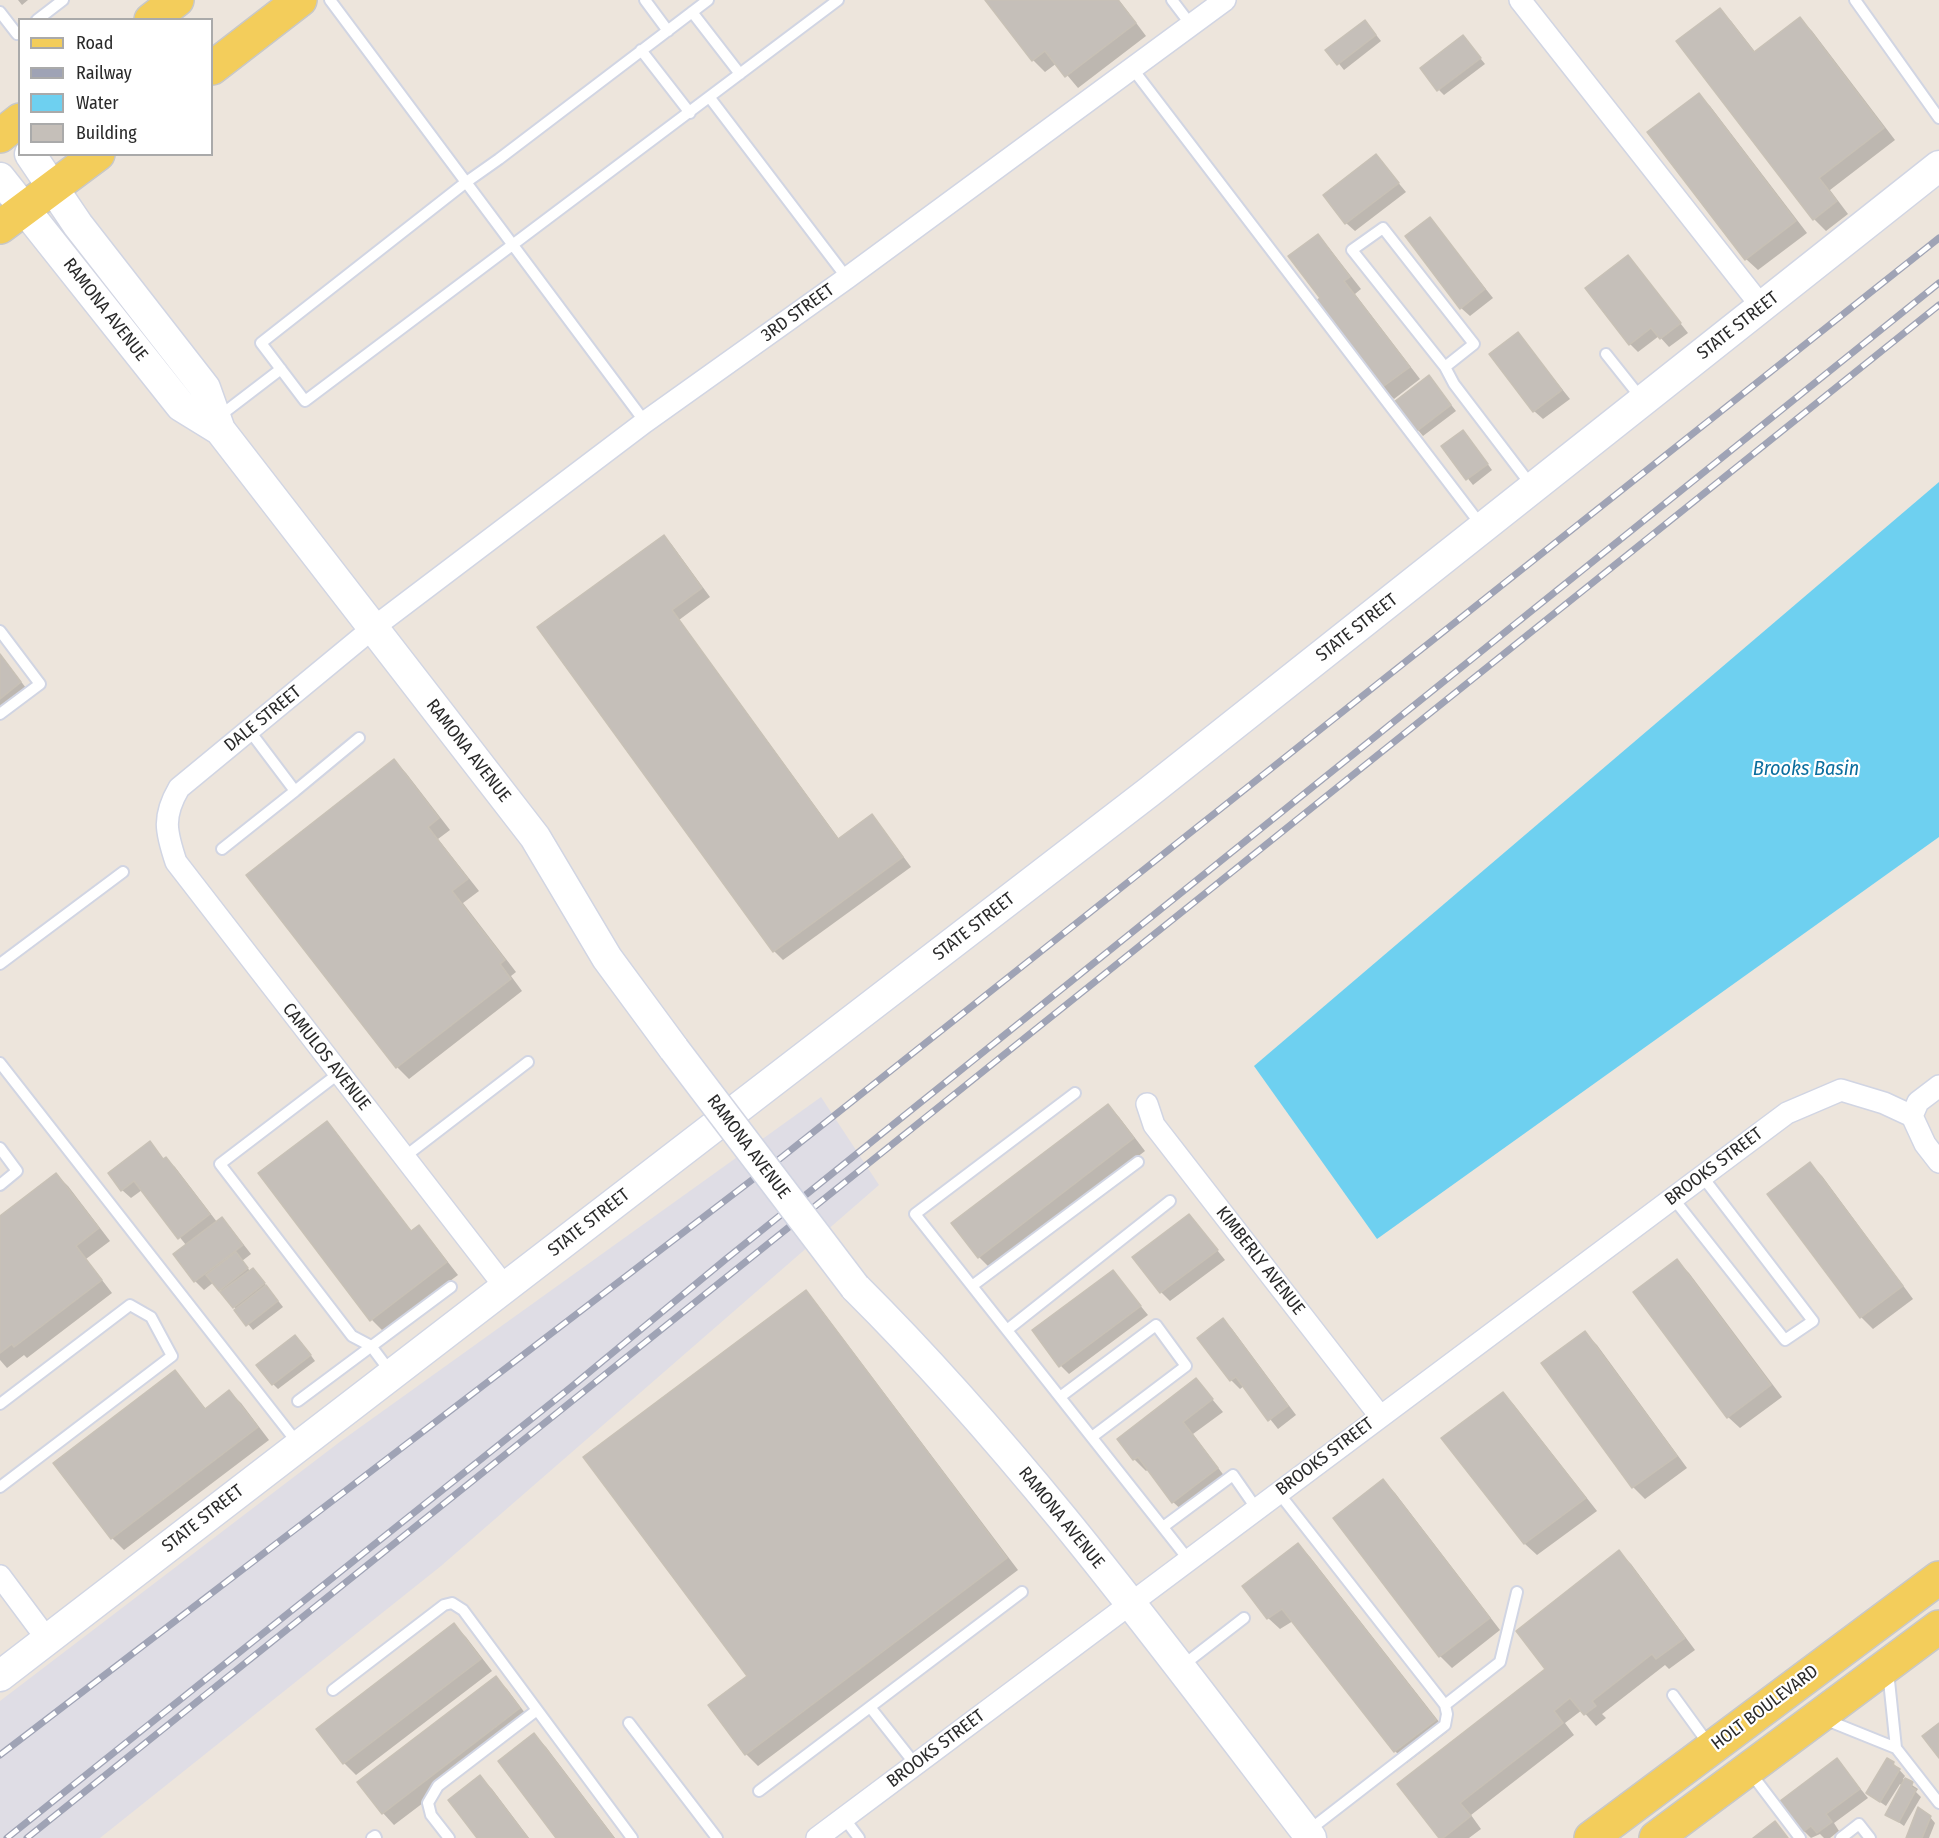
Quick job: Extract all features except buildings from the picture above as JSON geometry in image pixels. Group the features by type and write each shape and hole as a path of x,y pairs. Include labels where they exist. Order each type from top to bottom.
{"main road":[{"path":"213,67 300,0"},
{"path":"13,218 95,156"},
{"name":"HOLT BOULEVARD","path":"1591,1838 1939,1578"},
{"path":"1656,1838 1939,1627"}],"street":[{"name":"3RD STREET","path":"373,628 645,422 846,278 1225,0"},
{"path":"1520,0 1762,307"},
{"name":"RAMONA AVENUE","path":"31,156 78,225 205,388 218,425 535,837 607,958 674,1049 855,1287 909,1341 1006,1451 1130,1603 1308,1835"},
{"name":"STATE STREET","path":"0,1676 1139,800 1939,166"},
{"name":"RAMONA AVENUE","path":"0,178 13,218 181,406 218,425"},
{"name":"DALE STREET","path":"166,818 170,802 179,788 373,628"},
{"name":"CAMULOS AVENUE","path":"166,818 168,839 176,862 505,1287"},
{"path":"1939,1086 1918,1102 1912,1116 1925,1144 1939,1162"},
{"name":"BROOKS STREET","path":"817,1838 1787,1113 1840,1090 1884,1102 1912,1116"},
{"name":"KIMBERLY AVENUE","path":"1147,1104 1154,1125 1380,1416"},
{"path":"0,1576 47,1639"}],"lane":[{"path":"39,18 63,0"},
{"path":"330,0 645,422"},
{"path":"645,0 668,31"},
{"path":"708,0 465,183 261,343 306,401 838,0"},
{"path":"1172,0 1191,25"},
{"path":"1855,0 1939,118"},
{"path":"0,12 18,33"},
{"path":"692,12 740,75"},
{"path":"641,50 690,113"},
{"path":"1132,68 1483,528"},
{"path":"710,98 846,278"},
{"path":"1445,367 1474,344 1383,228 1352,250 1445,367 1454,384 1533,488"},
{"path":"1606,354 1643,401"},
{"path":"218,425 281,369"},
{"path":"0,631 40,684 0,714"},
{"path":"249,730 295,791"},
{"path":"222,849 359,738"},
{"path":"0,964 123,872"},
{"path":"403,1158 528,1062"},
{"path":"0,1063 300,1445"},
{"path":"338,1074 220,1164 352,1336 371,1346 392,1374"},
{"path":"1075,1093 915,1214 1188,1559"},
{"path":"0,1148 18,1171 0,1185"},
{"path":"972,1286 1138,1162"},
{"path":"1673,1198 1785,1340 1813,1321 1702,1176"},
{"path":"1007,1330 1170,1201"},
{"path":"298,1401 451,1287"},
{"path":"0,1404 130,1305 151,1317 172,1356 0,1487"},
{"path":"1060,1397 1156,1325 1186,1366 1092,1437"},
{"path":"1163,1527 1233,1475 1256,1508"},
{"path":"1278,1492 1445,1705 1447,1714 1445,1725 1308,1835"},
{"path":"759,1791 1022,1592"},
{"path":"1445,1705 1500,1662 1517,1592"},
{"path":"333,1690 444,1605 452,1603 463,1610 632,1838"},
{"path":"1180,1668 1244,1618"},
{"path":"1887,1666 1896,1748"},
{"path":"1673,1695 1712,1748"},
{"path":"870,1707 915,1764"},
{"path":"449,1838 431,1815 428,1803 438,1786 537,1710"},
{"path":"1818,1716 1896,1748 1939,1803"},
{"path":"629,1723 717,1838"},
{"path":"1748,1769 1800,1838"},
{"path":"844,1818 859,1838"},
{"path":"1841,1838 1859,1824 1870,1838"}],"shaded area":[{"path":"821,1097 879,1185 441,1566 100,1838 0,1838 0,1701 341,1441"}],"water":[{"name":"Brooks Basin","path":"1939,482 1939,837 1377,1239 1254,1066"}],"railway":[{"path":"0,1755 782,1157 1939,238"},
{"path":"7,1838 570,1388 726,1259 1939,283"},
{"path":"27,1838 1939,305"}]}
